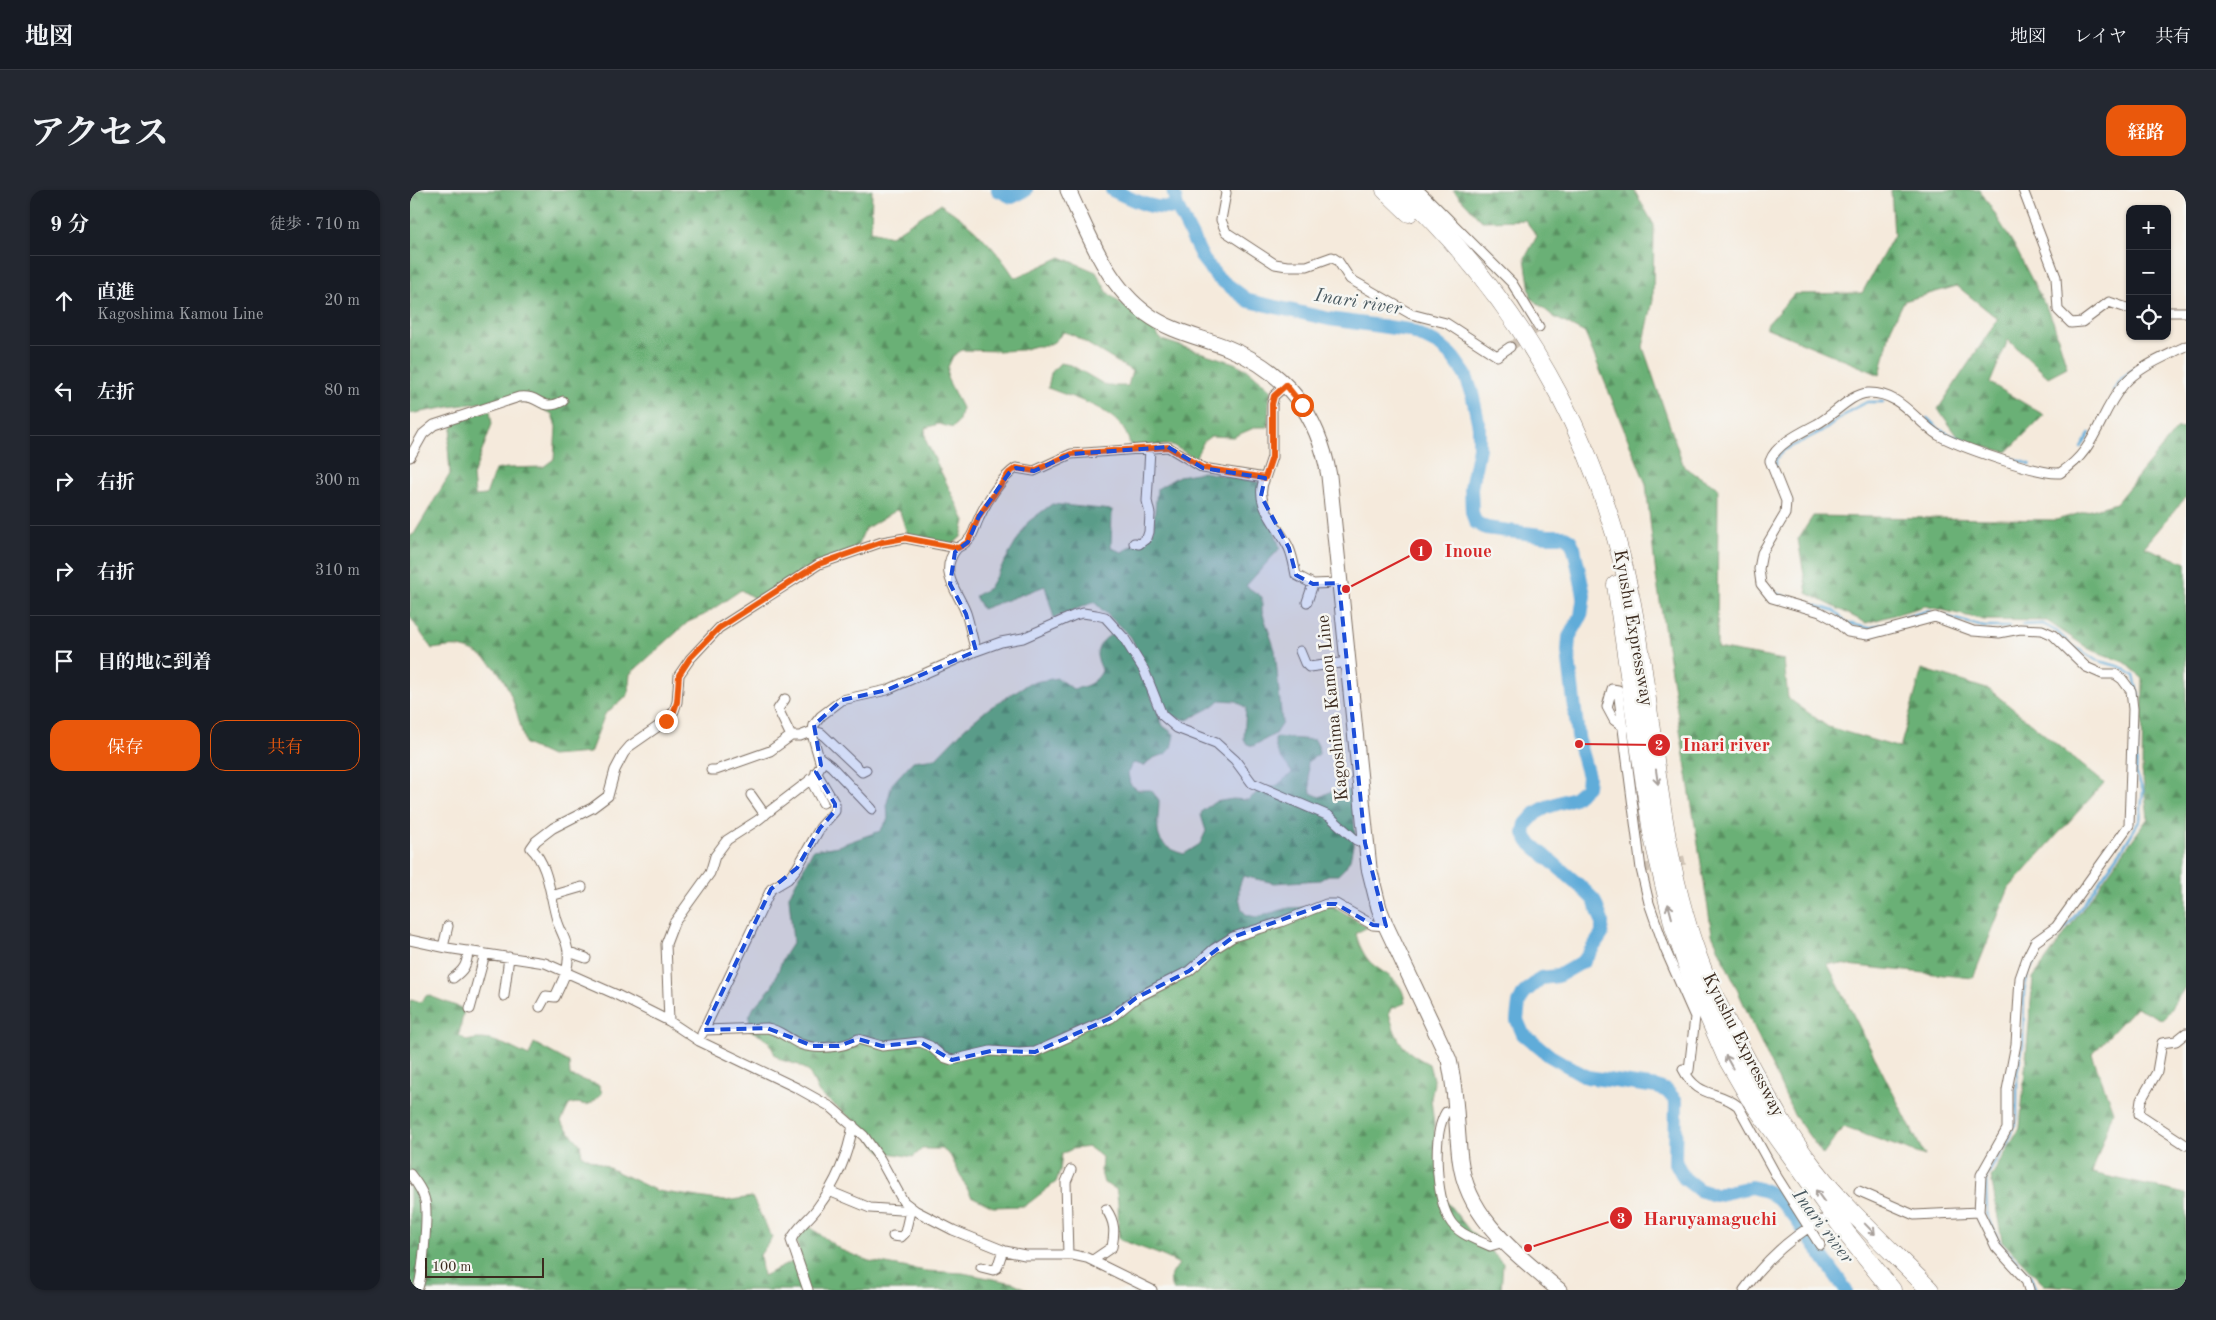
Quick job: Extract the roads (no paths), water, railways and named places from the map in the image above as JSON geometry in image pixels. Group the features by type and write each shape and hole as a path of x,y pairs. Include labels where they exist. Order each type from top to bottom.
{"highway":[{"name":"Kyushu Expressway","path":"1385,190 1442,246 1482,295 1533,370 1560,419 1580,465 1612,568 1625,640 1652,833 1674,926 1690,974 1726,1057 1749,1097 1847,1234 1892,1290"},
{"name":"Kyushu Expressway","path":"1402,190 1449,238 1491,287 1518,325 1543,364 1565,405 1590,460 1609,513 1629,590 1657,779 1675,877 1687,924 1703,969 1720,1008 1792,1139 1839,1198 1930,1290"}],"main road":[{"name":"Kagoshima Kamou Line","path":"1068,190 1101,258 1129,299 1147,314 1172,328 1227,348 1268,369 1286,385 1310,417 1319,434 1325,454 1348,662 1365,843 1376,900 1386,926 1449,1060 1456,1087 1460,1159 1463,1176 1471,1199 1483,1218 1504,1242 1559,1290"}],"street":[{"path":"1225,190 1221,220 1226,232 1275,264 1307,266 1332,257 1338,261 1350,279 1411,314 1446,322 1497,356 1510,347"},
{"path":"1419,190 1512,283 1539,327"},
{"path":"2023,190 2056,277 2058,310 2071,323 2082,322 2109,302 2126,308"},
{"path":"2171,312 2186,312"},
{"path":"2029,1290 2026,1280 1996,1247 1979,1212 1981,1175 2007,1129 2006,1090 2016,1044 2020,978 2027,958 2035,942 2056,928 2129,825 2133,709 2131,691 2122,678 2115,674 2102,674 2086,667 2052,635 2036,628 1999,633 1973,632 1936,617 1868,635 1848,632 1833,619 1820,612 1772,598 1760,584 1762,553 1785,514 1786,501 1770,461 1778,449 1826,419 1858,396 1867,393 1882,394 1904,405 1936,433 1950,441 2043,473 2060,473 2069,468 2086,450 2095,437 2112,400 2124,384 2134,375 2186,346"},
{"path":"1286,385 1274,396 1272,404 1272,457 1262,484 1261,496 1276,528 1289,548 1296,575 1313,584 1339,583"},
{"path":"410,457 423,434 434,425 527,396 547,406 553,406 563,401"},
{"path":"976,651 966,614 950,584 951,561 958,548 968,542 979,516 1005,476 1016,468 1034,471 1071,454 1168,447 1203,468 1265,478"},
{"path":"1134,543 1139,544 1143,542 1149,532 1150,514 1147,502 1150,449"},
{"path":"540,1007 546,996 555,997 566,972 568,952 536,853 531,848 553,828 592,808 608,796 616,770 624,753 630,746 666,721 674,711 677,702 679,675 690,658 719,628 819,564 882,542 905,538 958,548"},
{"path":"1306,602 1313,584"},
{"path":"669,1021 666,944 674,923 710,873 715,856 726,840 765,814 813,776 821,765 813,731 814,725 821,716 842,700 887,690 976,651 1002,642 1023,638 1083,613 1105,617 1124,638 1144,670 1162,715 1177,728 1216,743 1235,760 1252,784 1329,816 1356,840 1365,843"},
{"path":"1300,651 1305,663 1309,667 1348,662"},
{"path":"785,699 778,709 791,736"},
{"path":"1621,725 1641,868 1649,902 1665,948 1695,1017 1689,1070 1683,1069 1694,1085 1702,1091 1734,1102 1738,1106 1784,1189 1810,1226 1820,1245"},
{"path":"711,770 716,770 770,751 791,736 800,736 813,731 821,733 862,772 866,770"},
{"path":"819,757 831,766 872,809"},
{"path":"813,776 823,803"},
{"path":"699,1041 771,889 788,880 820,828 835,811 835,804 813,776"},
{"path":"751,795 765,814"},
{"path":"551,896 582,887"},
{"path":"704,1030 774,1029 798,1043 813,1046 839,1046 851,1044 858,1039 882,1046 920,1042 930,1046 943,1057 952,1060 991,1051 1035,1052 1111,1018 1136,998 1189,972 1214,949 1233,937 1281,922 1326,904 1336,904 1373,925 1386,926"},
{"path":"443,948 448,926"},
{"path":"410,940 443,948 540,962 566,972 669,1021 699,1041 817,1098 853,1125 876,1152 903,1202 913,1211 1002,1250 1025,1255 1068,1255 1093,1260 1152,1290"},
{"path":"453,978 463,970 467,962 468,951"},
{"path":"568,952 586,958"},
{"path":"470,1009 485,954"},
{"path":"504,996 509,957"},
{"path":"2186,1033 2176,1041 2162,1043 2157,1072 2141,1100 2139,1114 2186,1145"},
{"path":"1458,1111 1446,1112 1442,1120 1436,1162 1443,1201 1449,1219 1462,1233 1490,1246 1504,1242"},
{"path":"808,1290 791,1240 794,1232 817,1209 829,1192 849,1148 853,1125"},
{"path":"1068,1255 1066,1182 1071,1170"},
{"path":"410,1174 426,1203 422,1270 420,1284 416,1290"},
{"path":"1859,1191 1914,1215 1979,1212"},
{"path":"829,1192 870,1208 913,1211"},
{"path":"1093,1260 1112,1247 1115,1227 1106,1208"},
{"path":"894,1236 901,1237 905,1233 913,1211"},
{"path":"1744,1290 1773,1256 1794,1238 1820,1220"},
{"path":"982,1267 994,1270 997,1268 1002,1250"}],"waterway":[{"path":"998,190 1012,197 1026,190"},
{"path":"1112,190 1152,206 1177,207"},
{"name":"Inari river","path":"1173,190 1177,207 1203,259 1217,277 1249,301 1329,319 1409,330 1439,345 1452,356 1465,374 1472,393 1479,426 1479,448 1471,488 1472,512 1475,522 1486,528 1548,536 1563,536 1570,540 1574,548 1584,595 1581,616 1569,637 1568,652 1579,744 1588,776 1587,787 1574,798 1547,807 1536,813 1526,824 1524,833 1529,842 1594,900 1602,921 1602,934 1584,961 1558,976 1541,978 1524,993 1519,1003 1517,1020 1523,1034 1550,1056 1587,1077 1657,1087 1667,1091 1676,1101 1675,1161 1684,1178 1699,1190 1715,1195 1751,1187 1766,1191 1778,1198 1796,1219 1846,1290"},
{"path":"2159,354 2169,349"},
{"path":"2113,391 2123,377 2141,364"},
{"path":"1776,466 1776,459 1783,451 1826,429 1851,410 1867,402 1883,402"},
{"path":"1927,418 1940,430 1978,447"},
{"path":"2081,448 2090,433"},
{"path":"1985,450 2030,464"},
{"path":"1768,586 1773,592 1835,611 1847,623 1869,628 1926,611 1984,627 2009,627"},
{"path":"2022,625 2043,624 2056,631 2070,644 2096,660 2121,667 2134,676 2139,698 2136,773 2143,790 2140,820 2123,848 2072,920 2058,936 2040,951 2028,974 2024,991 2023,1046 2017,1073 2017,1119 2010,1138 1986,1177 1987,1213 1999,1242 2030,1276 2036,1290"}],"tunnel":[{"path":"1510,347 1539,327"},
{"path":"1641,869 1685,860"}],"place":[{"name":"Inoue","path":"1346,589"},
{"name":"Inari river","path":"1579,744"},
{"name":"Haruyamaguchi","path":"1528,1248"}]}
